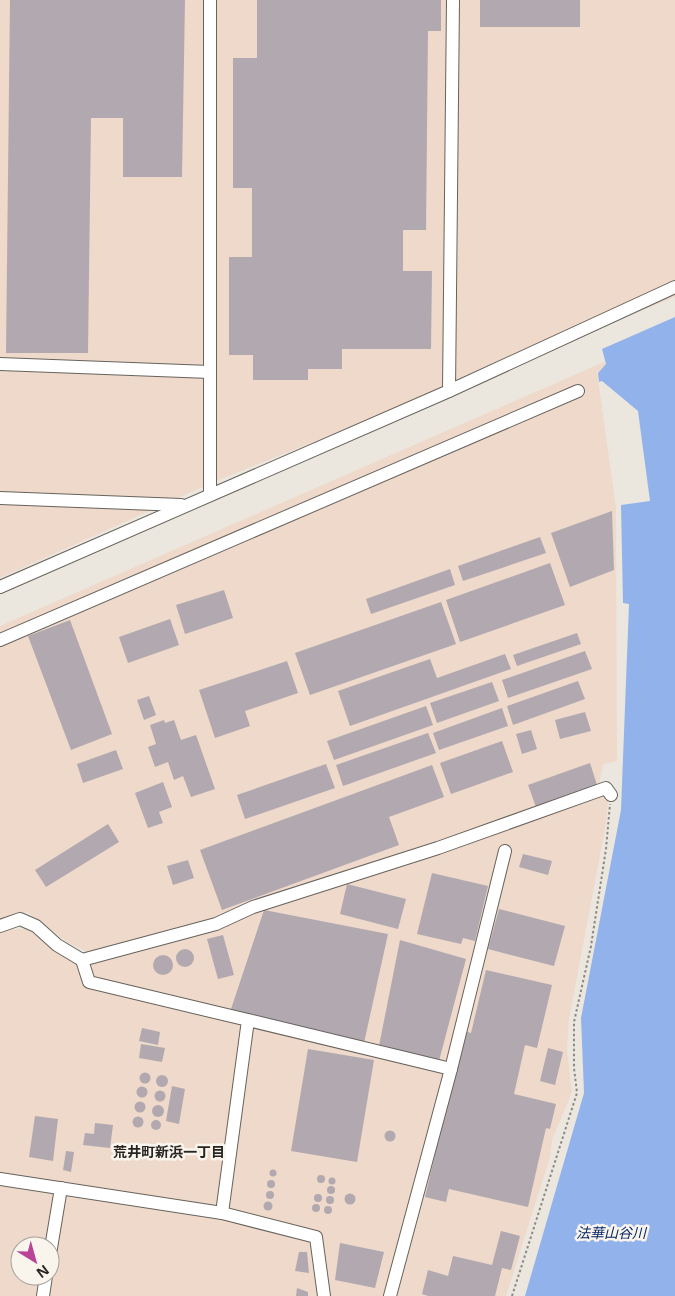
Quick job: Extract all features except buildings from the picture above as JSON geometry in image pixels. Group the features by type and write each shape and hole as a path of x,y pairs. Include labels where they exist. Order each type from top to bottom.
{"street":[{"path":"210,0 210,494"},
{"path":"449,391 453,0"},
{"path":"0,587 449,391 675,287"},
{"path":"0,364 210,372"},
{"path":"0,640 578,391"},
{"path":"0,498 186,505"},
{"path":"82,960 216,924 253,907 438,848 606,788 611,794"},
{"path":"390,1296 451,1069 505,851"},
{"path":"0,926 20,919 36,926 57,945 82,960 89,982 451,1069"},
{"path":"222,1213 248,1020"},
{"path":"0,1179 222,1213 316,1237 324,1296"},
{"path":"53,1236 61,1188"}],"path":[{"path":"512,1296 559,1144 577,1093 574,1068 574,1022 592,946 606,849 611,794"}],"shaded area":[{"path":"0,0 675,0 675,297 216,481 0,578"},
{"path":"604,362 606,365 597,372 616,508 617,761 603,764 599,785 437,843 246,903 219,916 91,954 67,942 27,912 0,919 0,626"},
{"path":"602,794 608,802 606,824 569,1019 567,1050 572,1092 552,1140 550,1157 506,1296 0,1296 0,932 9,929 28,929 53,950 85,965 215,928 247,912"}],"water":[{"name":"法華山谷川","path":"675,317 675,1296 525,1296 584,1093 581,1018 621,810 629,604 623,603 621,505 650,501 638,411 602,381 599,382 598,373 606,364 602,349"}],"district":[{"name":"荒井町新浜一丁目","path":"169,1151"}]}
